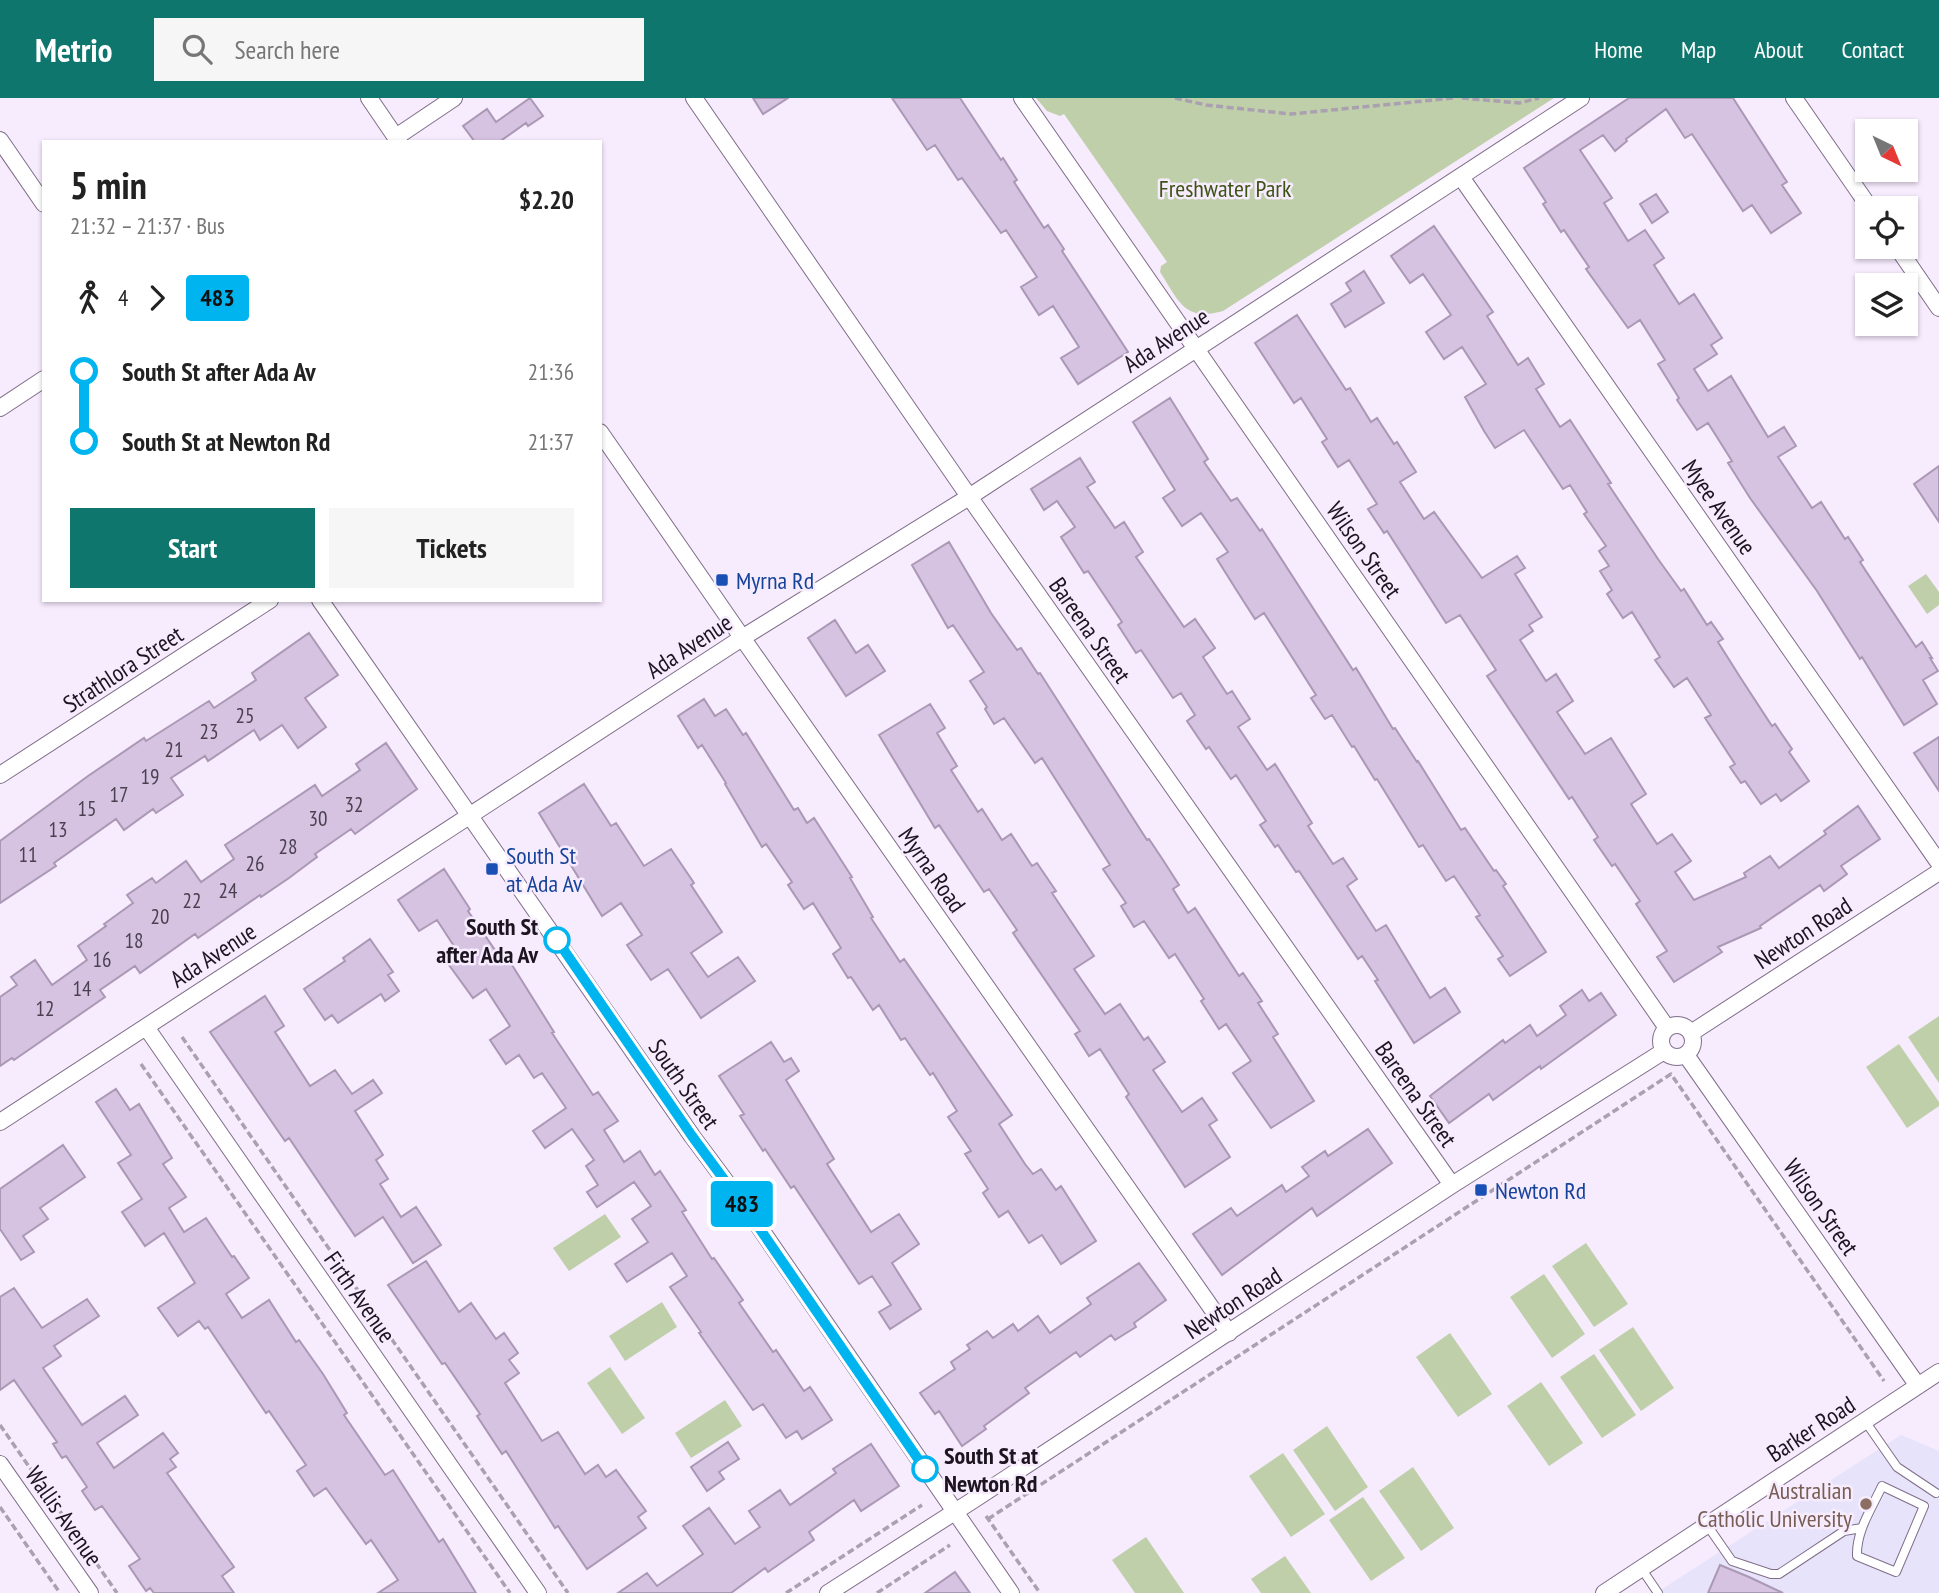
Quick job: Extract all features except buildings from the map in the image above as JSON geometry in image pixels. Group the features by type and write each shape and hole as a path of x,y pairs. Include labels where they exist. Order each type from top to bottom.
{"street":[{"path":"369,98 398,140 454,98"},
{"name":"Bareena Street","path":"694,98 969,497 1452,1185"},
{"name":"Wilson Street","path":"1022,98 1667,1028"},
{"name":"Ada Avenue","path":"0,1122 470,814 742,638 969,497 1581,98"},
{"path":"1794,98 1862,196"},
{"path":"0,140 42,201"},
{"name":"Myee Avenue","path":"1461,177 1939,863"},
{"path":"1905,259 1939,308"},
{"path":"0,408 42,380"},
{"name":"Myrna Road","path":"602,435 1229,1333"},
{"name":"Strathlora Street","path":"0,775 267,602"},
{"name":"South Street","path":"321,602 1011,1593"},
{"name":"Newton Road","path":"1691,1033 1939,872"},
{"path":"1678,1025 1691,1033 1692,1047 1686,1055 1672,1057 1664,1051 1661,1036 1667,1028 1678,1025"},
{"name":"Firth Avenue","path":"146,1027 538,1593"},
{"name":"Newton Road","path":"828,1593 1452,1185 1664,1051"},
{"name":"Wilson Street","path":"1686,1055 1918,1386"},
{"name":"Barker Road","path":"1604,1593 1939,1372"},
{"name":"Wallis Avenue","path":"0,1464 90,1593"}],"lane":[{"path":"1865,1421 1897,1467 1936,1493"},
{"path":"1882,1486 1924,1506 1896,1572 1857,1556 1862,1528 1882,1486"},
{"path":"1707,1525 1732,1561 1771,1574 1779,1574 1844,1531 1862,1528"},
{"path":"1641,1569 1658,1593"}],"path":[{"path":"1175,98 1206,105 1291,114 1454,98"},
{"path":"1462,98 1519,103 1539,98"},
{"path":"182,1037 568,1593"},
{"path":"141,1064 510,1593"},
{"path":"1040,1593 987,1518 1671,1074 1884,1381"},
{"path":"0,1425 117,1593"},
{"path":"786,1593 922,1505"},
{"path":"0,1507 60,1593"},
{"path":"877,1593 950,1545"}],"shaded area":[{"name":"Australian Catholic University","path":"1901,1435 1939,1451 1939,1593 1656,1593"}],"green space":[{"name":"Freshwater Park","path":"1036,98 1554,98 1223,311 1199,314 1184,307 1178,300 1160,272 1161,266 1167,262 1064,114 1060,116 1047,111"},
{"path":"1926,574 1939,592 1939,605 1927,614 1908,586"},
{"path":"1939,1016 1939,1083 1908,1037"},
{"path":"1899,1044 1939,1102 1939,1106 1907,1128 1866,1067"},
{"path":"605,1214 621,1237 569,1271 553,1248"},
{"path":"1586,1243 1628,1304 1594,1327 1552,1266"},
{"path":"1544,1274 1585,1334 1552,1358 1510,1297"},
{"path":"662,1302 677,1327 625,1361 609,1336"},
{"path":"1633,1327 1674,1388 1641,1411 1599,1350"},
{"path":"1450,1333 1492,1394 1458,1417 1416,1357"},
{"path":"1594,1354 1636,1415 1602,1438 1560,1377"},
{"path":"610,1367 645,1418 622,1434 587,1383"},
{"path":"1541,1382 1583,1443 1549,1466 1507,1406"},
{"path":"725,1400 742,1426 691,1458 675,1433"},
{"path":"1327,1426 1368,1487 1335,1511 1293,1450"},
{"path":"1283,1453 1325,1514 1291,1537 1249,1476"},
{"path":"1413,1467 1454,1528 1421,1551 1379,1491"},
{"path":"1363,1497 1405,1558 1371,1581 1329,1520"},
{"path":"1146,1537 1184,1593 1135,1593 1112,1560"},
{"path":"1285,1556 1311,1593 1261,1593 1251,1579"}],"bus line":[{"name":"483","path":"557,940 925,1469"}],"place":[{"name":"Myrna Rd","path":"722,580"},
{"name":"South St at Ada Av","path":"492,869"},
{"name":"South St after Ada Av","path":"557,940"},
{"name":"Newton Rd","path":"1481,1190"},
{"name":"South St at Newton Rd","path":"925,1469"},
{"name":"Australian Catholic University","path":"1866,1504"}]}
